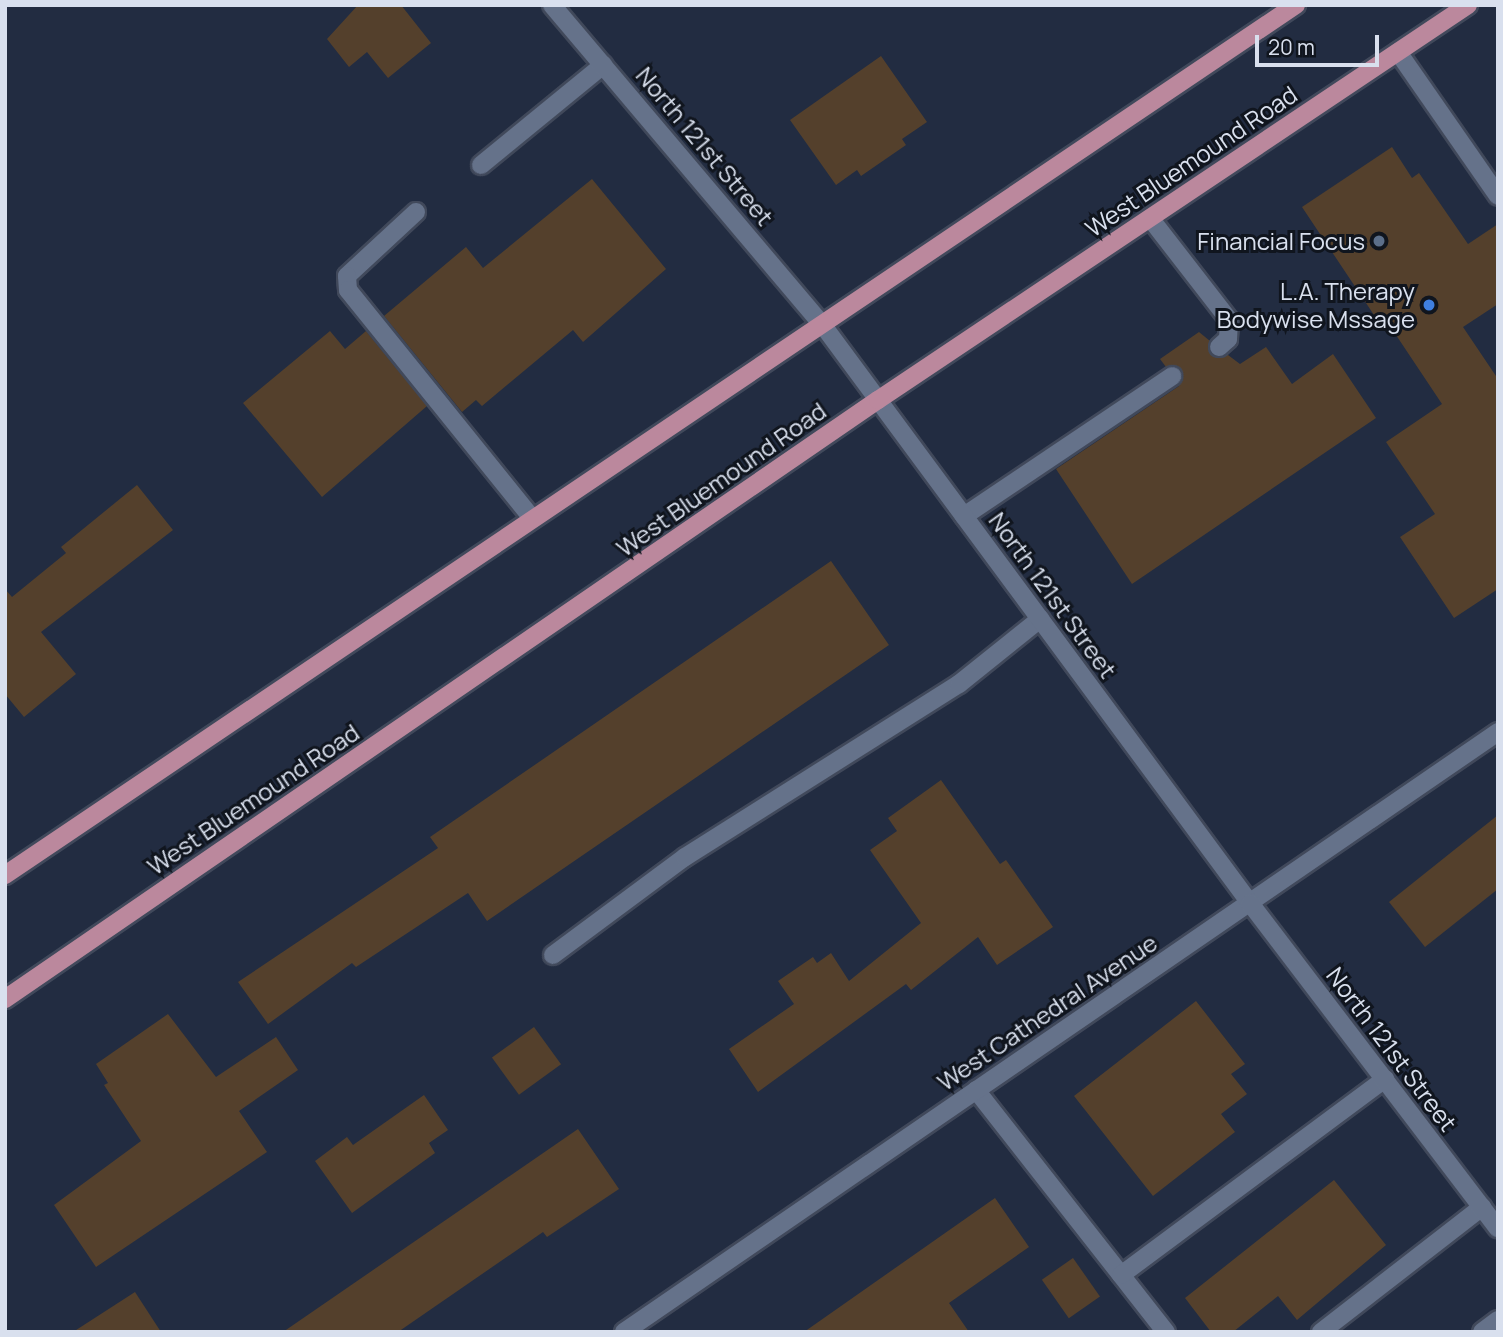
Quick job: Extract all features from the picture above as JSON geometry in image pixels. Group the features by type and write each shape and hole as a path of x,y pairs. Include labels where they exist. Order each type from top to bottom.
{"main road":[{"path":"5,875 1296,5"},
{"name":"West Bluemound Road","path":"5,999 878,400 1468,5"}],"street":[{"name":"North 121st Street","path":"552,5 822,324 1250,903 1498,1228"},
{"path":"1398,52 1498,196"},
{"path":"481,165 603,65"},
{"path":"416,212 347,276 348,290 533,519"},
{"path":"1150,218 1229,320 1228,339 1219,347"},
{"path":"964,516 1172,376"},
{"path":"553,955 685,857 958,684 1040,619"},
{"name":"West Cathedral Avenue","path":"624,1332 1498,732"},
{"path":"1121,1275 1385,1079"},
{"path":"976,1090 1166,1332"},
{"path":"1321,1332 1482,1207"},
{"path":"1482,1332 1498,1320"}],"building":[{"path":"358,5 401,5 431,43 388,78 367,52 349,67 327,39"},
{"path":"881,56 927,122 902,139 906,145 861,176 857,170 836,185 790,120"},
{"path":"1392,147 1412,178 1419,173 1468,244 1498,224 1498,304 1463,327 1498,379 1498,589 1454,618 1400,537 1435,514 1386,442 1442,404 1382,314 1376,318 1302,207"},
{"path":"592,179 666,269 583,342 573,330 482,406 476,400 462,412 384,316 466,247 483,268"},
{"path":"330,331 345,349 366,331 427,406 322,497 243,403"},
{"path":"1199,332 1210,341 1211,355 1228,355 1240,364 1266,347 1292,384 1333,354 1376,418 1132,584 1056,469 1179,386 1181,369 1166,367 1160,359"},
{"path":"137,485 173,530 41,632 76,674 24,717 5,694 5,589 12,597 66,553 61,547"},
{"path":"831,561 889,645 487,921 468,893 356,967 352,963 268,1024 238,982 438,848 430,837"},
{"path":"941,780 1000,864 1006,860 1053,927 997,965 978,937 911,990 906,984 758,1092 729,1049 794,1004 778,981 813,957 817,963 831,953 849,981 921,923 870,850 897,831 888,818"},
{"path":"1498,815 1498,889 1425,947 1389,902"},
{"path":"1196,1001 1245,1064 1231,1074 1247,1094 1221,1114 1235,1132 1153,1196 1074,1096"},
{"path":"168,1014 216,1077 276,1037 298,1070 239,1111 267,1152 96,1267 54,1205 141,1141 104,1085 108,1083 96,1064"},
{"path":"534,1027 561,1064 519,1095 492,1058"},
{"path":"424,1095 448,1130 429,1143 435,1153 352,1213 315,1161 347,1137 353,1145"},
{"path":"578,1129 619,1189 547,1237 543,1232 398,1332 283,1332"},
{"path":"1334,1180 1386,1245 1297,1320 1278,1296 1233,1332 1211,1332 1185,1298"},
{"path":"995,1198 1029,1247 949,1303 969,1332 804,1332"},
{"path":"1073,1258 1100,1297 1069,1318 1042,1280"},
{"path":"135,1292 161,1332 73,1332"}],"place":[{"name":"Financial Focus","path":"1379,241"},
{"name":"L.A. Therapy Bodywise Mssage","path":"1429,305"}]}
